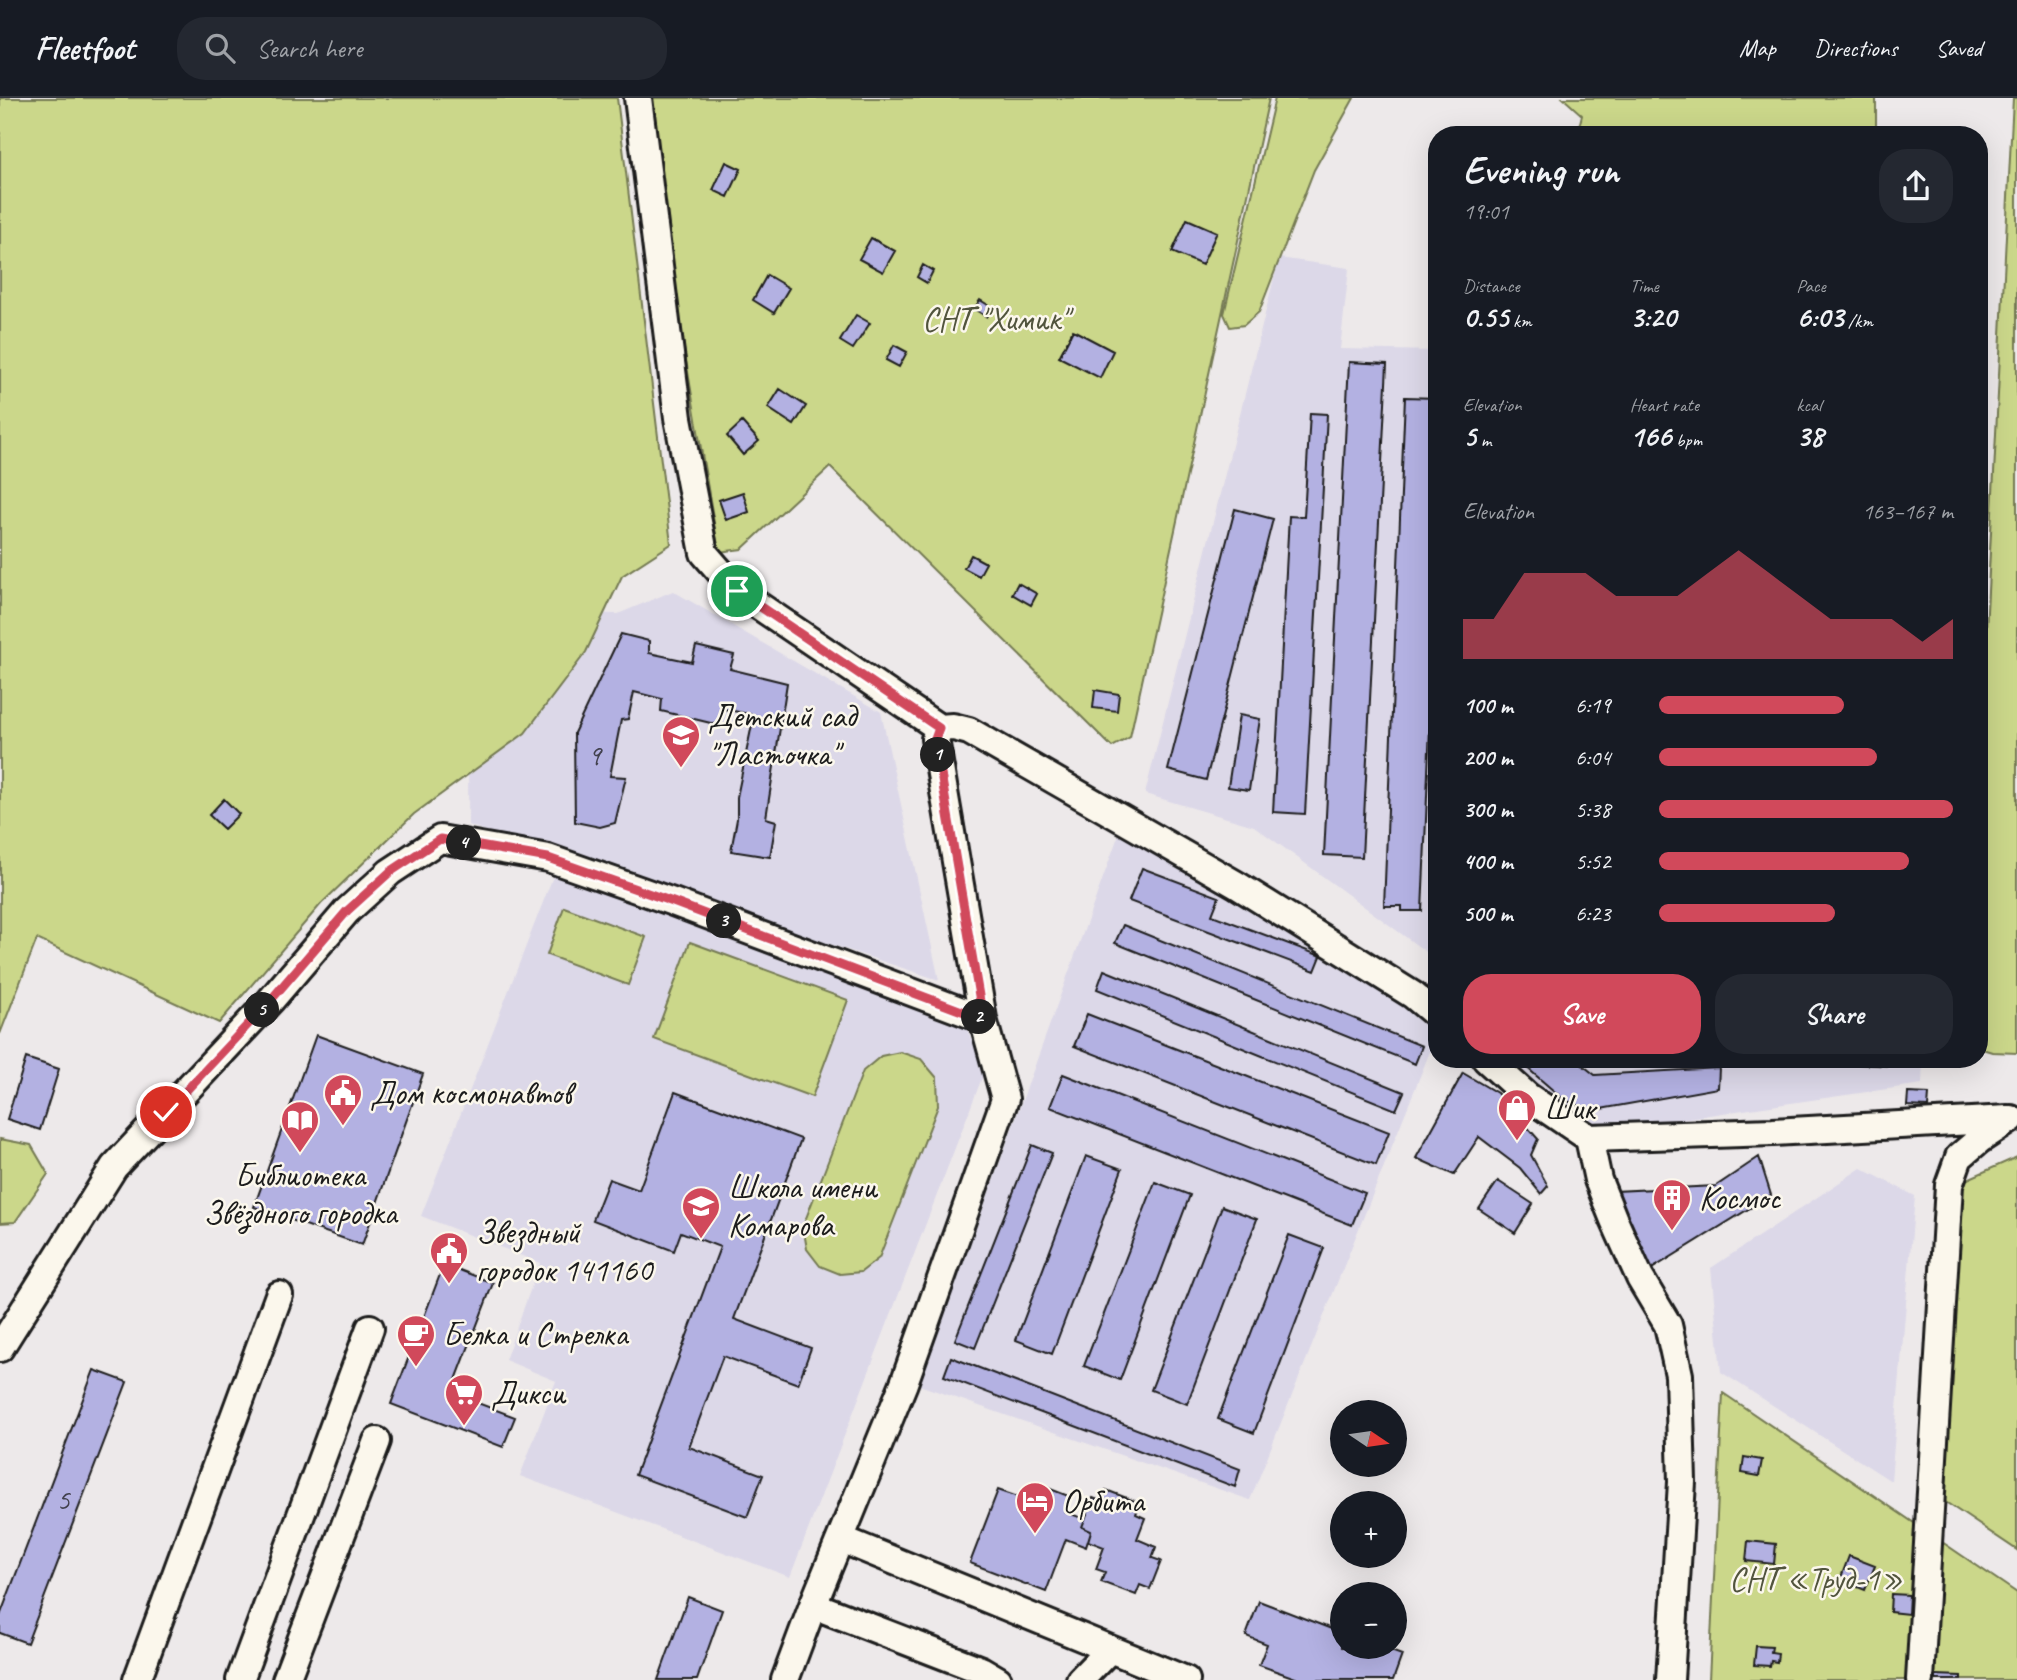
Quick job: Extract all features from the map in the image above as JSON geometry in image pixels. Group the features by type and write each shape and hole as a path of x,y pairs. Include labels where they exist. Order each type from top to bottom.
{"street":[{"path":"638,98 678,418 704,553 737,591 939,728 953,727 969,731 1203,865 1413,995 1428,1008"},
{"path":"785,1680 904,1383 1005,1099 983,1019 935,739 939,728"},
{"path":"0,1348 114,1167 270,1001 347,911 390,872 440,839 548,858 673,902 983,1019"},
{"path":"1496,1068 1527,1097 1589,1138 1773,1132 2014,1119"},
{"path":"1920,1680 1949,1185 1959,1157 1979,1140 2014,1119"},
{"path":"1589,1138 1598,1180 1614,1220 1640,1278 1668,1325 1679,1375 1682,1482 1670,1680"},
{"path":"137,1680 279,1295"},
{"path":"240,1680 370,1328"},
{"path":"286,1680 377,1441"},
{"path":"841,1539 1186,1680"},
{"path":"814,1605 981,1670 998,1680"},
{"path":"1080,1680 1110,1649"}],"shaded area":[{"path":"1279,258 1349,268 1340,349 1428,351 1428,953 1254,826 1145,794"},
{"name":"Детский сад \"Ласточка\"","path":"673,591 881,712 939,980 468,825 469,611 618,614"},
{"path":"1120,831 1408,1004 1428,1022 1428,1056 1250,1500 919,1385"},
{"name":"Школа имени Комарова","path":"554,874 966,1027 985,1070 790,1577 520,1476 556,1381 505,1360 540,1263 421,1216"},
{"path":"1516,1068 1923,1068 1922,1084 1647,1124 1607,1127 1572,1116"},
{"path":"1861,1168 1915,1196 1891,1481 1721,1372 1711,1268"}],"green space":[{"path":"0,98 617,98 671,544 622,576 586,652 525,733 414,814 321,904 219,1023 37,939 0,1034"},
{"name":"СНТ \"Химик\"","path":"649,98 1269,98 1130,737 1112,747 830,467 742,549 719,552 671,269"},
{"path":"1275,98 1354,98 1314,170 1259,312 1244,325 1230,327 1224,314"},
{"path":"1563,98 1876,98 1876,126 1579,126 1582,115"},
{"path":"2013,98 2017,98 2017,1053 1988,1051 1988,591"},
{"path":"564,907 646,937 628,985 547,955"},
{"path":"690,942 848,1000 812,1097 654,1039"},
{"path":"900,1052 921,1059 937,1078 938,1106 879,1258 861,1272 840,1274 820,1266 807,1249 803,1226 863,1071 881,1056"},
{"path":"0,1139 31,1145 48,1174 15,1222 0,1223"},
{"path":"2017,1157 2017,1550 1944,1501 1961,1182"},
{"name":"СНТ «Труд-1»","path":"1723,1393 2017,1593 2017,1680 1709,1680"}],"building":[{"path":"726,162 741,169 728,197 713,190"},
{"path":"1187,219 1217,232 1202,265 1172,252"},
{"path":"871,238 895,251 883,272 859,259"},
{"path":"923,265 933,271 927,283 917,277"},
{"path":"767,275 789,288 774,313 753,300"},
{"path":"980,300 993,308 987,317 974,309"},
{"path":"856,315 870,323 853,349 840,341"},
{"path":"1073,330 1113,351 1100,378 1059,357"},
{"path":"894,345 907,352 899,367 886,360"},
{"path":"1349,362 1387,364 1362,857 1324,855"},
{"path":"780,389 806,406 794,425 768,408"},
{"path":"1405,397 1428,398 1428,773 1422,911 1402,911 1402,906 1384,906"},
{"path":"1310,413 1327,414 1305,814 1273,812 1289,516 1304,517"},
{"path":"742,422 759,441 743,455 727,436"},
{"path":"743,492 749,512 726,520 719,500"},
{"path":"1235,509 1273,519 1206,780 1168,770"},
{"path":"971,555 986,563 979,576 964,568"},
{"path":"1018,583 1037,594 1031,605 1012,594"},
{"path":"621,634 649,641 649,653 692,662 696,646 734,655 730,669 787,683 766,818 776,821 770,857 731,851 737,819 737,797 754,715 723,709 719,725 661,711 662,699 634,692 628,719 621,720 610,776 626,777 615,823 600,827 575,822 574,733"},
{"path":"1095,690 1119,694 1117,711 1093,708"},
{"path":"1239,715 1260,719 1249,790 1228,787"},
{"path":"224,799 239,814 224,829 209,815"},
{"path":"1142,868 1219,897 1212,915 1321,956 1315,971 1129,901"},
{"path":"1123,925 1422,1046 1415,1064 1115,943"},
{"path":"1104,970 1404,1092 1396,1110 1097,989"},
{"path":"1087,1014 1389,1132 1376,1165 1074,1046"},
{"name":"Дом космонавтов","path":"316,1035 423,1074 362,1245 254,1207"},
{"path":"26,1058 59,1069 40,1130 7,1119"},
{"path":"1527,1068 1586,1068 1595,1075 1719,1068 1718,1088 1595,1110 1563,1099"},
{"path":"1463,1073 1497,1093 1538,1139 1531,1155 1548,1186 1541,1194 1520,1168 1479,1137 1454,1175 1416,1158"},
{"path":"1063,1074 1365,1193 1352,1225 1050,1107"},
{"path":"675,1092 801,1139 734,1319 811,1348 798,1384 723,1356 689,1447 763,1475 747,1517 635,1475 720,1247 681,1232 674,1251 593,1220 609,1179 639,1190"},
{"path":"1908,1093 1929,1094 1928,1107 1907,1106"},
{"path":"1032,1145 1052,1153 975,1348 955,1340"},
{"path":"1086,1156 1122,1169 1052,1354 1016,1340"},
{"name":"Космос","path":"1759,1157 1771,1195 1650,1270 1615,1191 1716,1186"},
{"path":"1498,1181 1533,1204 1515,1233 1479,1209"},
{"path":"1155,1182 1190,1195 1120,1380 1084,1366"},
{"path":"1222,1206 1257,1219 1187,1404 1151,1390"},
{"path":"1289,1235 1324,1248 1254,1433 1218,1419"},
{"path":"444,1264 493,1283 451,1393 515,1417 503,1447 391,1404"},
{"path":"951,1357 1240,1469 1235,1487 944,1376"},
{"path":"94,1370 127,1382 27,1643 0,1633 0,1616"},
{"path":"1744,1457 1762,1460 1759,1476 1742,1473"},
{"name":"Орбита","path":"1035,1483 1071,1497 1065,1512 1085,1519 1082,1527 1091,1531 1086,1547 1066,1539 1046,1592 970,1563 998,1490 1029,1501"},
{"path":"1106,1490 1140,1503 1136,1514 1145,1518 1137,1539 1156,1547 1152,1558 1161,1561 1150,1589 1140,1585 1136,1595 1101,1582 1105,1572 1096,1569 1104,1547 1088,1541 1091,1531 1082,1527 1093,1498 1101,1501"},
{"path":"1748,1541 1776,1544 1774,1564 1746,1561"},
{"path":"1849,1556 1875,1566 1865,1590 1840,1580"},
{"path":"1891,1594 1909,1595 1908,1614 1890,1612"},
{"path":"688,1597 722,1610 697,1680 658,1680"},
{"path":"1259,1601 1330,1628 1330,1659 1401,1659 1393,1680 1301,1680 1259,1665 1267,1644 1246,1636"},
{"path":"1756,1646 1772,1647 1771,1652 1778,1653 1777,1662 1771,1661 1770,1666 1754,1665"},
{"path":"1936,1675 1961,1676 1961,1680 1936,1680"}],"place":[{"name":"Детский сад \"Ласточка\"","path":"681,769"},
{"name":"Дом космонавтов","path":"343,1127"},
{"name":"Шик","path":"1517,1142"},
{"name":"Библиотека Звёздного городка","path":"300,1154"},
{"name":"Космос","path":"1672,1232"},
{"name":"Школа имени Комарова","path":"701,1240"},
{"name":"Звездный городок 141160","path":"449,1285"},
{"name":"Белка и Стрелка","path":"416,1368"},
{"name":"Дикси","path":"464,1427"},
{"name":"Орбита","path":"1035,1535"}],"route":[{"path":"166,1112 270,1001 347,911 390,872 440,839 548,858 673,902 983,1019 935,739 939,728 737,591"}]}
